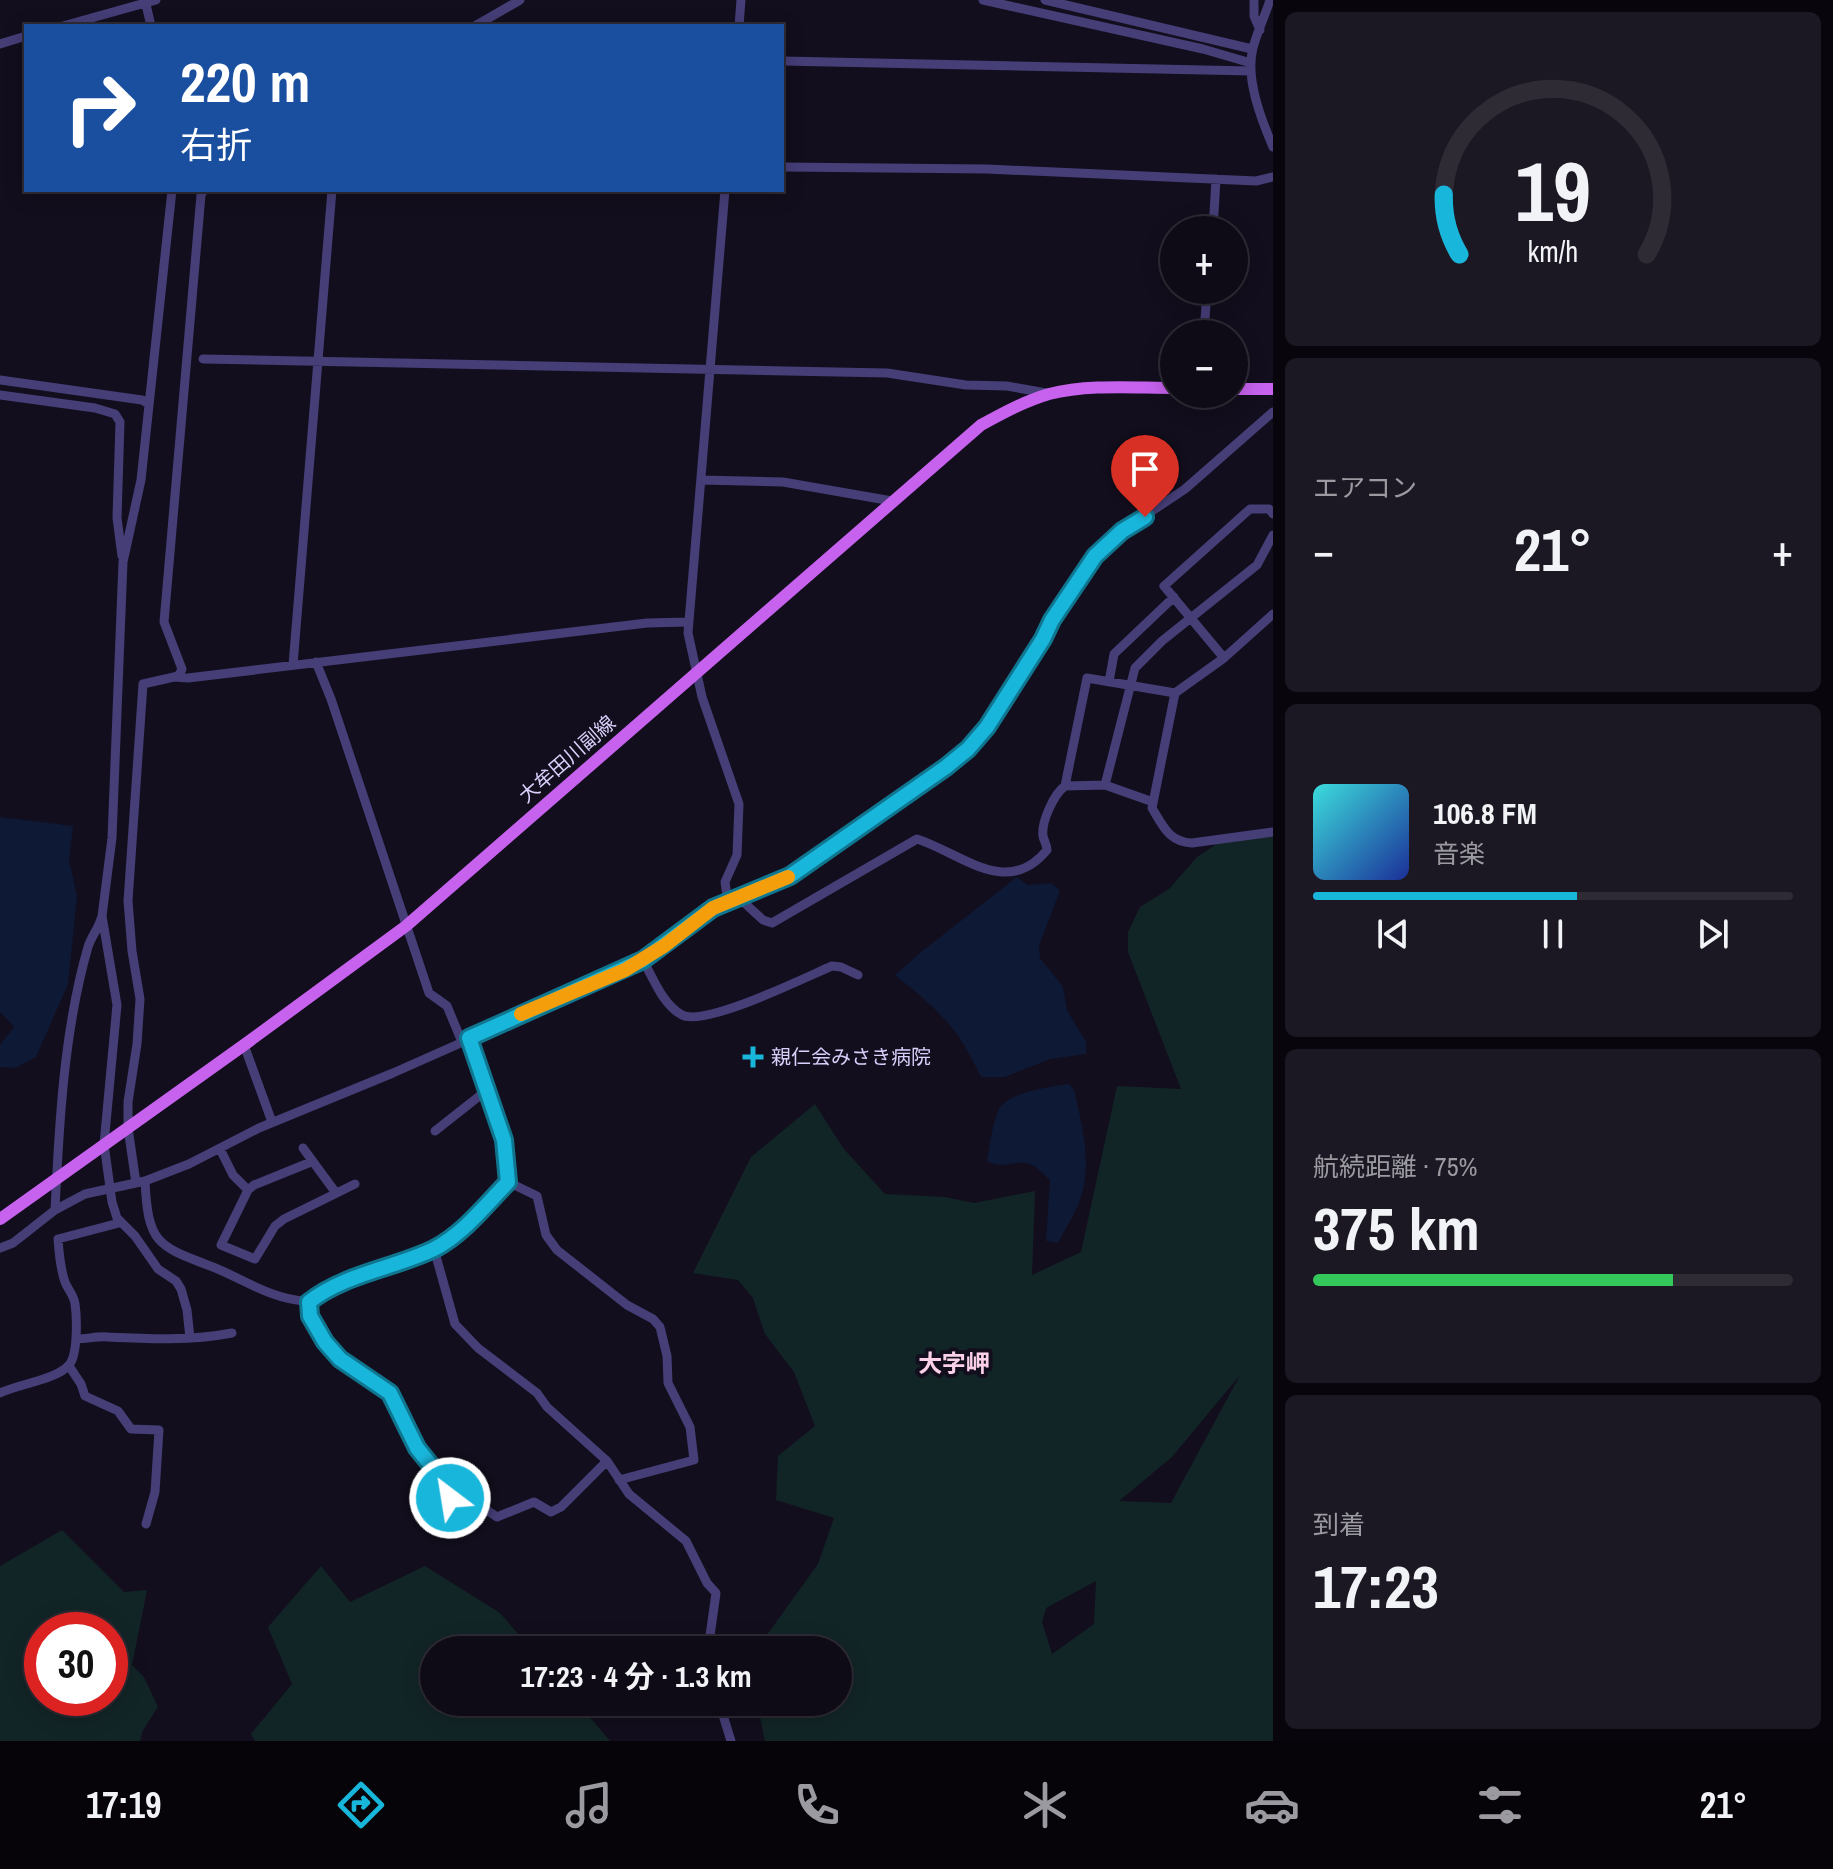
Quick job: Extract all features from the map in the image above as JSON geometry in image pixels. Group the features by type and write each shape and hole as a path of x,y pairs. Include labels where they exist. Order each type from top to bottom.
{"main road":[{"name":"大牟田川副線","path":"0,1219 406,926 981,425 1016,406 1050,394 1160,388"},
{"path":"1248,389 1273,389"}],"street":[{"path":"478,24 520,0"},
{"path":"739,24 741,0"},
{"path":"983,0 1203,49 1251,67"},
{"path":"1045,0 1252,49"},
{"path":"1254,0 1254,16 1260,30"},
{"path":"1270,0 1252,49 1251,67 1263,120 1273,147"},
{"path":"70,24 150,1 151,24"},
{"path":"0,44 24,37"},
{"path":"784,61 1251,67"},
{"path":"784,167 1018,170 1256,181 1273,177"},
{"path":"1214,216 1216,179"},
{"path":"123,562 141,480 172,192"},
{"path":"203,192 164,622 182,669 174,677 143,684 128,901 140,999 126,1129 154,1235 178,1255 222,1270 245,1284 309,1302 346,1283 434,1249 452,1238 508,1182"},
{"path":"293,665 332,192"},
{"path":"725,192 688,633 696,673 739,804 737,855 725,882 728,903"},
{"path":"203,359 887,373 966,385 1007,386 1050,394"},
{"path":"0,380 142,400 149,404"},
{"path":"0,395 95,408 115,414 120,422 117,518 123,562 112,838 102,916 89,945 71,1037 55,1210"},
{"path":"0,1248 13,1243 55,1210 85,1194 140,1182 225,1147 272,1122 393,1073 643,960 696,920 790,876 946,767 978,739 1095,556 1122,531 1185,489 1273,412"},
{"path":"701,480 783,482 892,501"},
{"path":"1224,658 1164,586 1250,509 1269,509 1273,514"},
{"path":"1105,785 1135,668 1162,641 1257,565 1273,535"},
{"path":"1109,682 1114,654 1174,597"},
{"path":"1271,621 1175,693 1152,808 1171,837 1180,842 1273,832"},
{"path":"174,677 188,678 647,623 689,622"},
{"path":"316,662 429,993 447,1006 487,1090 504,1140 508,1182"},
{"path":"1065,786 1087,678 1175,693"},
{"path":"739,898 763,920 772,923 917,839 982,869 1021,870 1047,850 1043,837 1044,823 1059,790 1065,786 1105,785 1153,802"},
{"path":"102,916 117,1005 106,1143 112,1202 119,1223 135,1236 158,1269 176,1281 181,1289 190,1338"},
{"path":"643,960 670,1006 685,1017 706,1016 730,1009 832,966 858,975"},
{"path":"244,1045 272,1122"},
{"path":"435,1131 487,1090"},
{"path":"225,1147 233,1175 248,1190"},
{"path":"303,1148 336,1193"},
{"path":"311,1162 248,1190 221,1245 255,1259 275,1226 284,1219 355,1184"},
{"path":"508,1182 537,1196 546,1235 557,1250 660,1327 667,1356 668,1383 690,1427 694,1460 619,1480"},
{"path":"0,1393 39,1381 69,1366 77,1339 75,1306 62,1273 58,1239 119,1223"},
{"path":"434,1249 455,1324 478,1348 537,1393 547,1407 607,1461 629,1494 686,1541 707,1583 716,1593 710,1636"},
{"path":"309,1302 310,1316 332,1351 390,1393 417,1448 446,1484 450,1498 497,1517 534,1502 551,1512 561,1507 607,1461"},
{"path":"77,1339 200,1339 232,1333"},
{"path":"69,1366 85,1396 118,1411 131,1429 159,1430 155,1492 146,1524"},
{"path":"723,1716 731,1741"}],"green space":[{"path":"1273,830 1273,1741 765,1741 760,1716 852,1716 852,1636 766,1636 818,1564 834,1518 776,1500 778,1456 815,1426 794,1372 765,1334 753,1298 738,1280 693,1273 751,1157 815,1104 843,1148 885,1194 945,1197 974,1203 1035,1191 1032,1275 1081,1252 1117,1086 1181,1089 1128,952 1128,932 1140,907 1169,889 1197,857 1218,843","holes":["1240,1375 1171,1503 1119,1501 1172,1457","1096,1581 1094,1624 1052,1654 1042,1622 1046,1608"]},
{"path":"62,1530 124,1592 147,1590 132,1665 144,1677 158,1707 143,1730 140,1741 0,1741 0,1566"},
{"path":"321,1566 350,1602 425,1566 500,1613 520,1636 420,1636 420,1716 589,1716 610,1741 255,1741 251,1734 292,1684 268,1627"}],"water":[{"path":"0,817 73,826 69,859 77,897 68,984 36,1057 15,1068 0,1067 0,1045 14,1027 0,1012"},
{"path":"1017,877 1028,885 1051,883 1060,890 1039,946 1040,958 1063,987 1067,1010 1086,1042 1086,1054 1050,1059 1005,1077 981,1077 963,1044 945,1020 895,975"},
{"path":"1069,1084 1074,1090 1083,1130 1086,1170 1079,1203 1058,1243 1046,1241 1050,1180 1028,1164 1000,1165 987,1161 994,1123 1002,1105 1024,1093"}],"slow traffic":[{"path":"521,1014 625,970 664,946 713,908 788,877"}],"place":[{"name":"親仁会みさき病院","path":"753,1057"}],"district":[{"name":"大字岬","path":"954,1364"}],"route":[{"path":"450,1498 446,1484 417,1448 390,1393 340,1359 325,1342 310,1316 309,1302 317,1295 434,1249 452,1238 508,1182 504,1140 469,1038 600,982 643,960 713,908 790,876 946,767 968,749 987,727 1095,556 1122,531 1145,517"}]}
